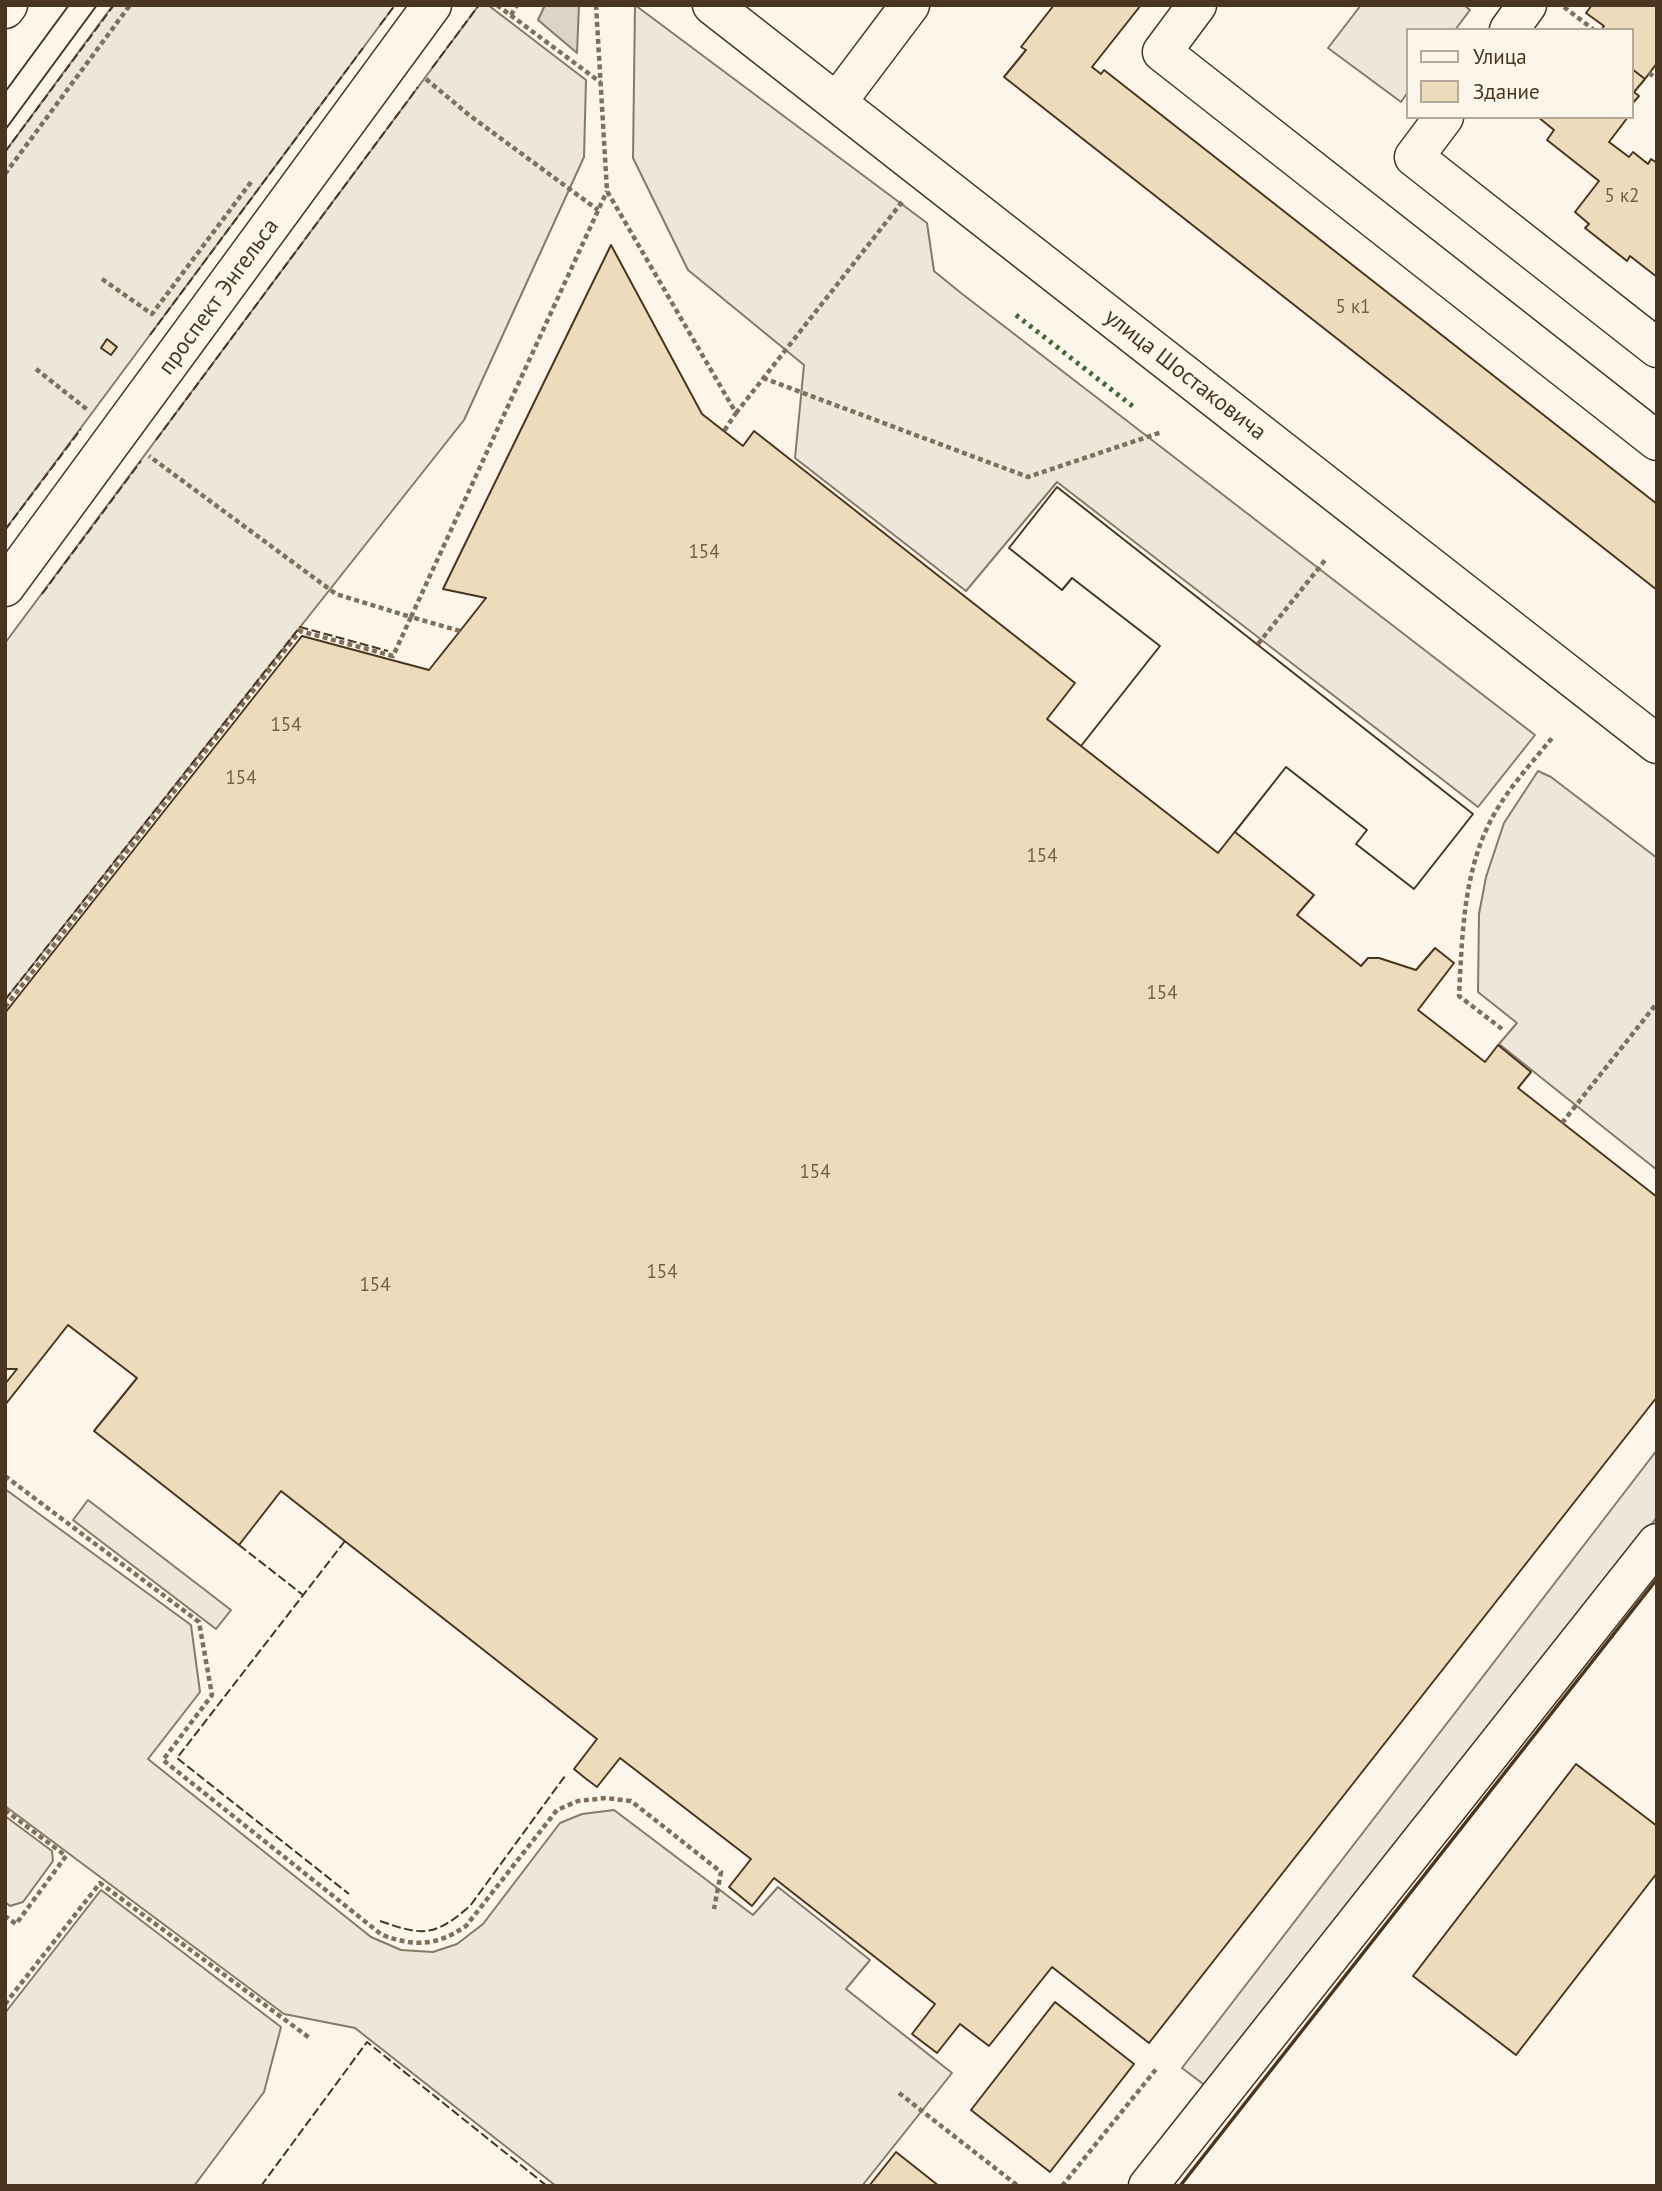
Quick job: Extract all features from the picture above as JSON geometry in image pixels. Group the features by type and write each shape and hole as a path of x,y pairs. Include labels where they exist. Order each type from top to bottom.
{"street":[{"name":"проспект Энгельса","path":"5,587 432,5"},
{"name":"улица Шостаковича","path":"712,5 1657,744"},
{"path":"837,102 910,5"},
{"path":"1197,5 1162,52 1657,441"},
{"path":"1510,28 1527,5"},
{"path":"1443,119 1415,157 1657,348"},
{"path":"1148,2186 1657,1543"}],"path":[{"path":"5,173 130,5"},
{"path":"498,5 601,83"},
{"path":"511,15 517,5"},
{"path":"596,5 607,191 736,413"},
{"path":"1562,5 1591,28"},
{"path":"1649,73 1657,79"},
{"path":"418,74 598,210"},
{"path":"102,279 152,314 257,173"},
{"path":"5,1007 300,631 393,656 607,191"},
{"path":"724,431 905,199"},
{"path":"36,369 93,413"},
{"path":"763,379 1028,477 1162,432"},
{"path":"140,449 336,594 460,631"},
{"path":"1258,644 1326,559"},
{"path":"1502,1029 1459,996 1462,933 1472,872 1488,825 1517,781 1552,738"},
{"path":"1562,1123 1657,1003"},
{"path":"5,1476 199,1622 212,1695 163,1760 382,1935 404,1943 428,1943 450,1936 466,1926 557,1810 578,1801 606,1798 631,1801 721,1872 714,1909"},
{"path":"5,1810 66,1856 16,1924 5,1916"},
{"path":"5,2004 100,1883 310,2039"},
{"path":"1062,2186 1157,2068"},
{"path":"899,2093 1018,2186"}],"shaded area":[{"path":"113,5 395,5 5,530 5,152"},
{"path":"479,5 488,5 586,80 584,157 464,420 5,1000 5,643"},
{"path":"545,5 579,5 577,53 538,20"},
{"path":"635,5 927,223 934,271 961,293 1535,735 1478,807 1057,482 966,591 795,458 804,365 688,270 633,158"},
{"path":"1361,5 1464,5 1470,10 1456,28 1406,28 1406,95 1401,102 1328,48"},
{"path":"1538,771 1551,777 1657,858 1657,1170 1499,1044 1517,1023 1478,992 1479,914 1486,877 1504,823"},
{"path":"1657,1450 1657,1517 1211,2090 1182,2068"},
{"path":"5,1489 191,1625 200,1692 148,1759 371,1937 401,1950 433,1952 457,1944 483,1924 560,1823 582,1814 614,1810 753,1915 778,1887 870,1960 846,1989 952,2073 862,2186 556,2186 355,2028 284,2014 5,1806"},
{"path":"88,1500 231,1610 216,1629 73,1520"},
{"path":"5,1816 52,1851 53,1861 23,1902 10,1906 5,1902"},
{"path":"101,1890 281,2027 264,2092 194,2186 5,2186 5,2013"}],"building":[{"path":"1054,5 1141,5 1092,67 1101,74 1104,70 1657,504 1657,590 1004,77 1026,50 1021,47"},
{"path":"1592,5 1657,5 1657,63 1645,79 1634,71 1634,28 1602,28 1604,26 1586,13"},
{"path":"1634,71 1645,79 1634,92"},
{"path":"1540,119 1626,119 1609,142 1629,157 1633,152 1648,164 1651,159 1657,163 1657,277 1630,256 1627,261 1585,228 1589,224 1575,212 1599,181 1547,140 1554,130"},
{"path":"611,245 702,414 743,446 754,431 1075,683 1047,719 1081,746 1160,646 1072,578 1062,590 1009,548 1057,487 1473,814 1414,889 1356,844 1367,830 1286,767 1235,832 1314,895 1297,915 1361,966 1368,958 1379,958 1416,970 1435,948 1454,963 1418,1010 1485,1062 1498,1045 1531,1072 1518,1088 1657,1197 1657,1397 1149,2043 1052,1967 989,2046 960,2024 937,2053 912,2034 935,2004 774,1878 752,1906 729,1887 751,1859 620,1758 597,1787 585,1778 574,1769 597,1739 281,1491 239,1545 94,1431 137,1378 68,1325 5,1405 5,1384 17,1369 5,1369 5,1013 302,636 429,670 460,631 486,598 443,589"},
{"path":"107,339 117,347 111,355 101,348"},
{"path":"1057,487 1473,814 1414,889 1356,844 1367,830 1286,767 1218,853 1081,746 1160,646 1072,578 1062,590 1009,548"},
{"path":"1576,1764 1657,1826 1657,1873 1516,2055 1413,1976"},
{"path":"1055,2002 1134,2064 1050,2172 971,2110"},
{"path":"896,2152 939,2186 869,2186"}],"tram line":[{"path":"5,92 69,5"},
{"path":"5,130 97,5"}],"hedge":[{"path":"1016,315 1135,408"}],"fence":[{"path":"5,152 114,5"},
{"path":"380,25 395,5"},
{"path":"432,68 479,5"},
{"path":"150,335 363,48"},
{"path":"156,440 418,87"},
{"path":"5,530 81,429"},
{"path":"42,594 141,461"},
{"path":"5,1000 300,627 388,651"},
{"path":"345,1541 177,1758 349,1894"},
{"path":"239,1545 303,1595"},
{"path":"380,1921 407,1929 428,1931 447,1924 458,1916 470,1906 565,1776"},
{"path":"261,2186 367,2042 547,2186"}],"wall":[{"path":"1180,2186 1657,1579"}]}
